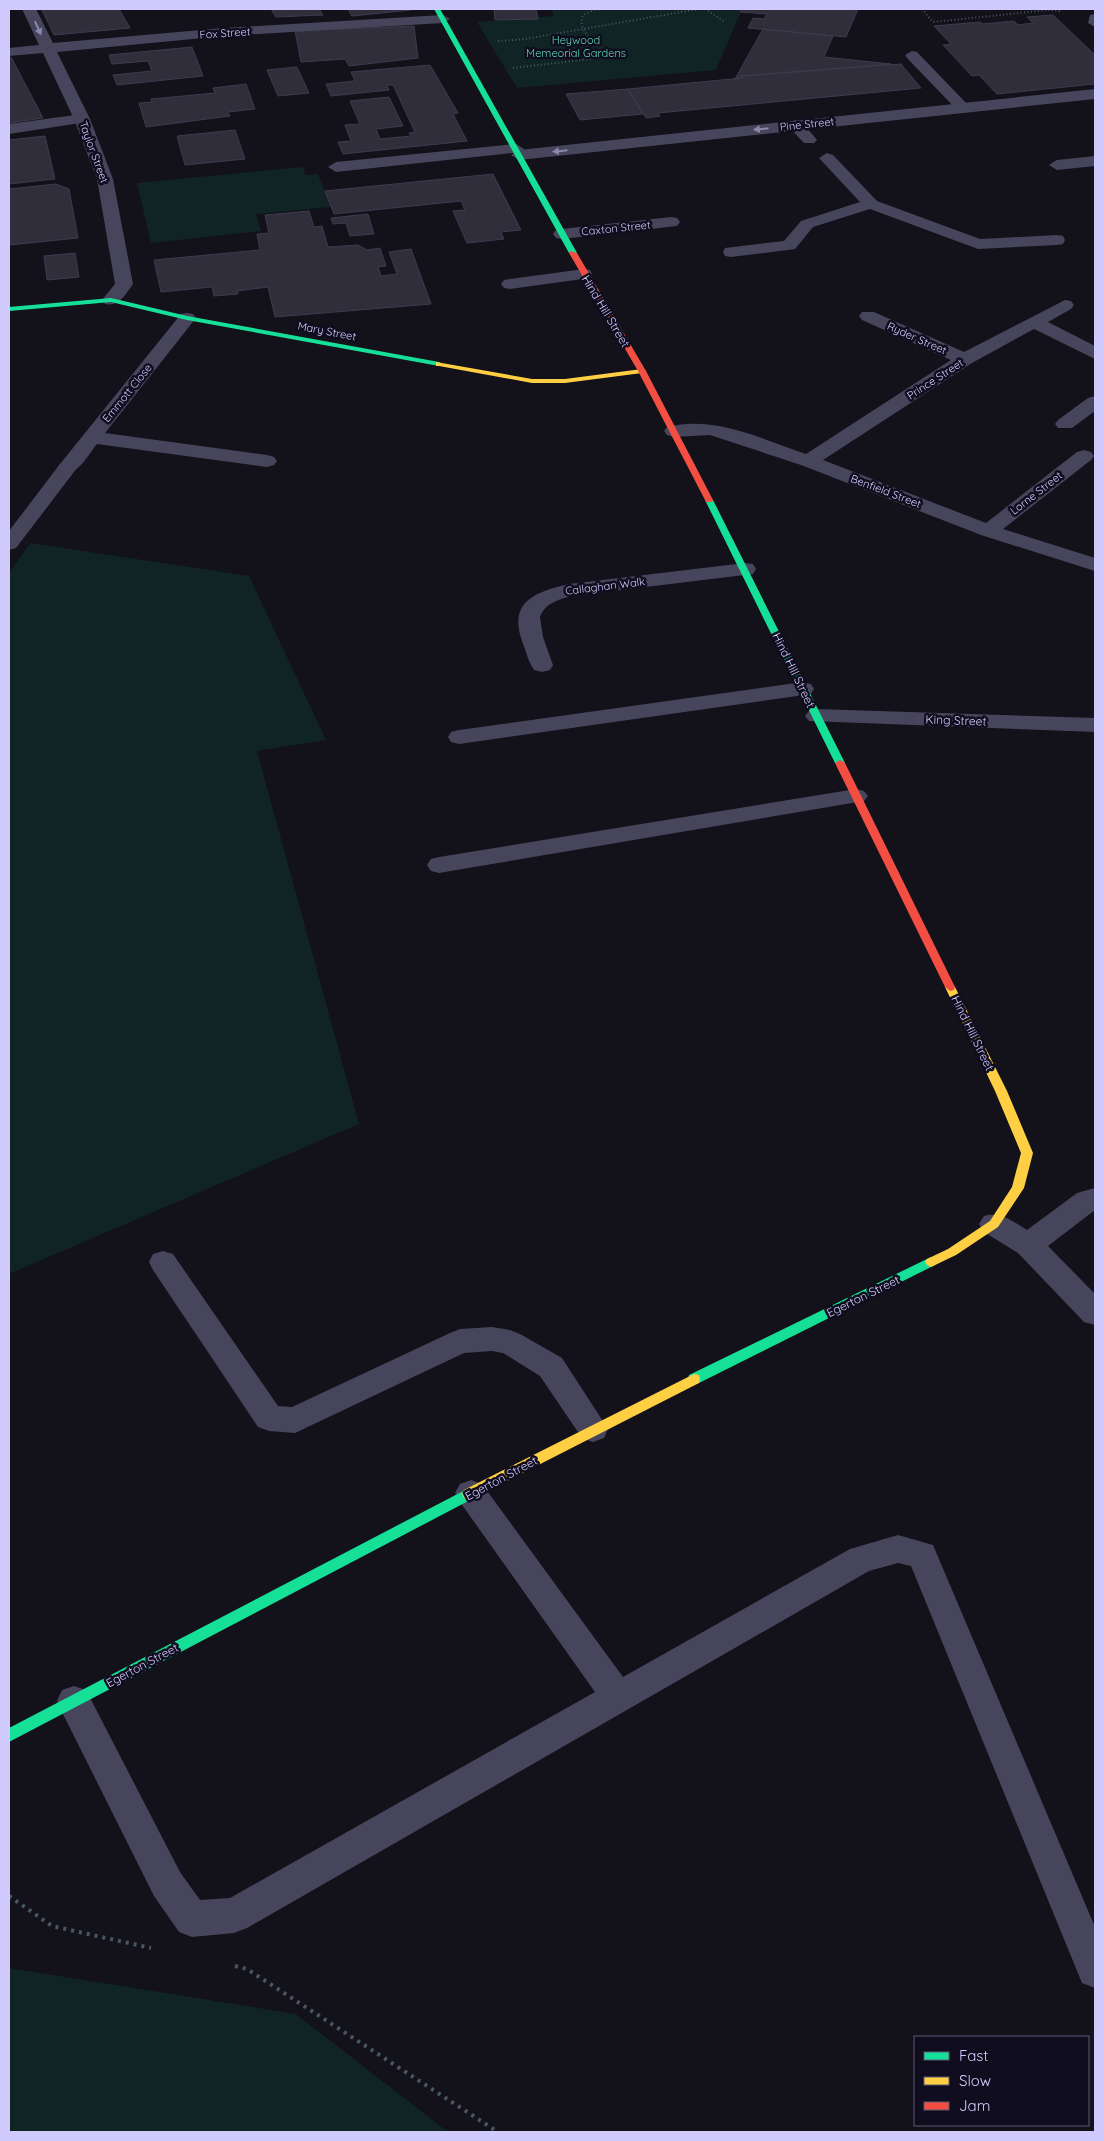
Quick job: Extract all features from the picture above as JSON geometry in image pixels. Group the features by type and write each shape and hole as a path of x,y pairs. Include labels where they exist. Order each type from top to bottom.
{"street":[{"name":"Taylor Street","path":"32,9 47,48 82,119 105,179 124,284 111,300"},
{"name":"Fox Street","path":"9,52 440,14"},
{"name":"Hind Hill Street","path":"440,14 584,274 642,371 674,431 804,689 1001,1091 1027,1153 1018,1188 994,1224"},
{"name":"Pine Street","path":"518,152 1095,94"},
{"name":"Caxton Street","path":"562,234 671,222"},
{"name":"Mary Street","path":"9,310 111,300 187,318 514,379 565,381 642,371"},
{"name":"Prince Street","path":"808,461 965,360 1065,305"},
{"name":"Ryder Street","path":"868,316 965,360"},
{"name":"Emmott Close","path":"67,468 187,318"},
{"path":"1035,322 1095,353"},
{"path":"1065,424 1095,402"},
{"name":"Benfield Street","path":"674,431 712,429 808,461 988,530 1095,565"},
{"path":"92,437 213,446 267,461"},
{"name":"Lorne Street","path":"988,530 1084,456"},
{"name":"Callaghan Walk","path":"542,665 527,623 528,614 533,606 542,598 569,590 744,569"},
{"name":"King Street","path":"817,716 1095,725"},
{"path":"1028,1245 1087,1201 1095,1199"},
{"path":"994,1224 1028,1245 1095,1313"},
{"name":"Egerton Street","path":"9,1735 593,1429 952,1252 994,1224"}],"lane":[{"path":"1095,18 1095,23"},
{"path":"912,55 963,108"},
{"path":"9,129 82,119"},
{"path":"795,125 809,140"},
{"path":"336,167 518,152"},
{"path":"827,158 871,204 978,244 1057,240"},
{"path":"1058,165 1095,160"},
{"path":"731,252 789,246 807,224 871,204"},
{"path":"510,284 584,274"},
{"path":"9,544 67,468"},
{"path":"459,737 804,689"},
{"path":"439,865 856,796"},
{"path":"163,1262 269,1418 295,1420 460,1341 492,1339 510,1342 551,1367 593,1429"},
{"path":"471,1493 618,1698"},
{"path":"74,1700 167,1884 192,1919 234,1915 861,1559 898,1549 922,1555 1095,1970"}],"path":[{"path":"473,72 609,57 582,29 580,22 584,15 596,9"},
{"path":"457,44 525,39 700,9"},
{"path":"706,9 725,22"},
{"path":"922,9 933,22 1047,9 1068,12"},
{"path":"9,1896 52,1926 159,1950"},
{"path":"227,1964 247,1969 498,2132"}],"green space":[{"name":"Heywood Memeorial Gardens","path":"552,9 742,9 716,70 517,88 477,22 553,16"},
{"path":"303,167 306,175 318,174 331,207 256,214 261,231 151,243 137,183"},
{"path":"30,543 249,576 326,740 257,751 359,1124 9,1274 9,573"},
{"path":"9,1968 296,2014 448,2132 9,2132"}],"building":[{"path":"119,9 130,28 54,35 42,10"},
{"path":"271,9 319,9 323,15 276,17"},
{"path":"348,9 410,9 411,10 352,16"},
{"path":"494,9 536,9 538,19 495,20"},
{"path":"742,9 858,9 846,37 748,28 753,18 764,19 767,14 740,12"},
{"path":"1053,15 1095,55 1095,84 997,94 979,75 972,76 943,45 951,44 934,26 1014,21 1018,25 1033,23 1027,17"},
{"path":"414,26 418,58 349,66 345,59 301,62 295,31"},
{"path":"763,29 833,36 824,57 891,64 741,76 742,78 735,79"},
{"path":"192,47 203,76 117,85 113,75 152,71 148,61 112,64 109,55"},
{"path":"11,57 43,118 9,123 9,58"},
{"path":"901,64 921,88 658,113 660,116 646,118 628,89 742,78 741,76"},
{"path":"430,65 458,113 453,114 467,141 343,154 338,142 351,141 345,125 360,124 350,101 389,97 403,126 376,129 380,139 411,136 409,133 415,132 393,85 387,85 389,90 331,96 326,84 355,81 351,72"},
{"path":"297,67 309,93 278,96 267,70"},
{"path":"246,84 255,109 228,112 230,116 146,127 139,103 152,102 151,99 215,93 213,88"},
{"path":"628,89 643,114 580,120 566,94"},
{"path":"235,130 245,159 185,165 177,136"},
{"path":"45,136 55,179 9,184 9,140"},
{"path":"493,174 521,230 501,232 504,239 467,243 453,211 465,210 461,201 334,214 325,191"},
{"path":"56,184 69,189 78,238 9,245 9,189"},
{"path":"309,211 314,227 322,226 328,247 358,245 367,250 380,248 386,266 378,267 381,276 397,274 389,252 411,249 431,304 275,317 268,287 237,291 238,294 214,296 212,287 161,292 154,260 260,250 257,234 269,233 265,215"},
{"path":"368,214 374,234 350,236 346,223 333,224 331,218"},
{"path":"75,253 79,277 47,280 44,256"}],"traffic: fast":[{"path":"437,9 573,253"},
{"path":"9,309 111,300 187,318 439,364"},
{"path":"709,500 840,763"},
{"path":"694,1379 931,1262"},
{"path":"9,1735 469,1494"}],"traffic: slow":[{"path":"439,364 532,381 565,381 642,371"},
{"path":"931,1262 952,1252 994,1224 1018,1188 1027,1153 1001,1091 950,987"},
{"path":"469,1494 694,1379"}],"traffic: jam":[{"path":"573,253 642,371 709,500"},
{"path":"840,763 950,987"}]}
